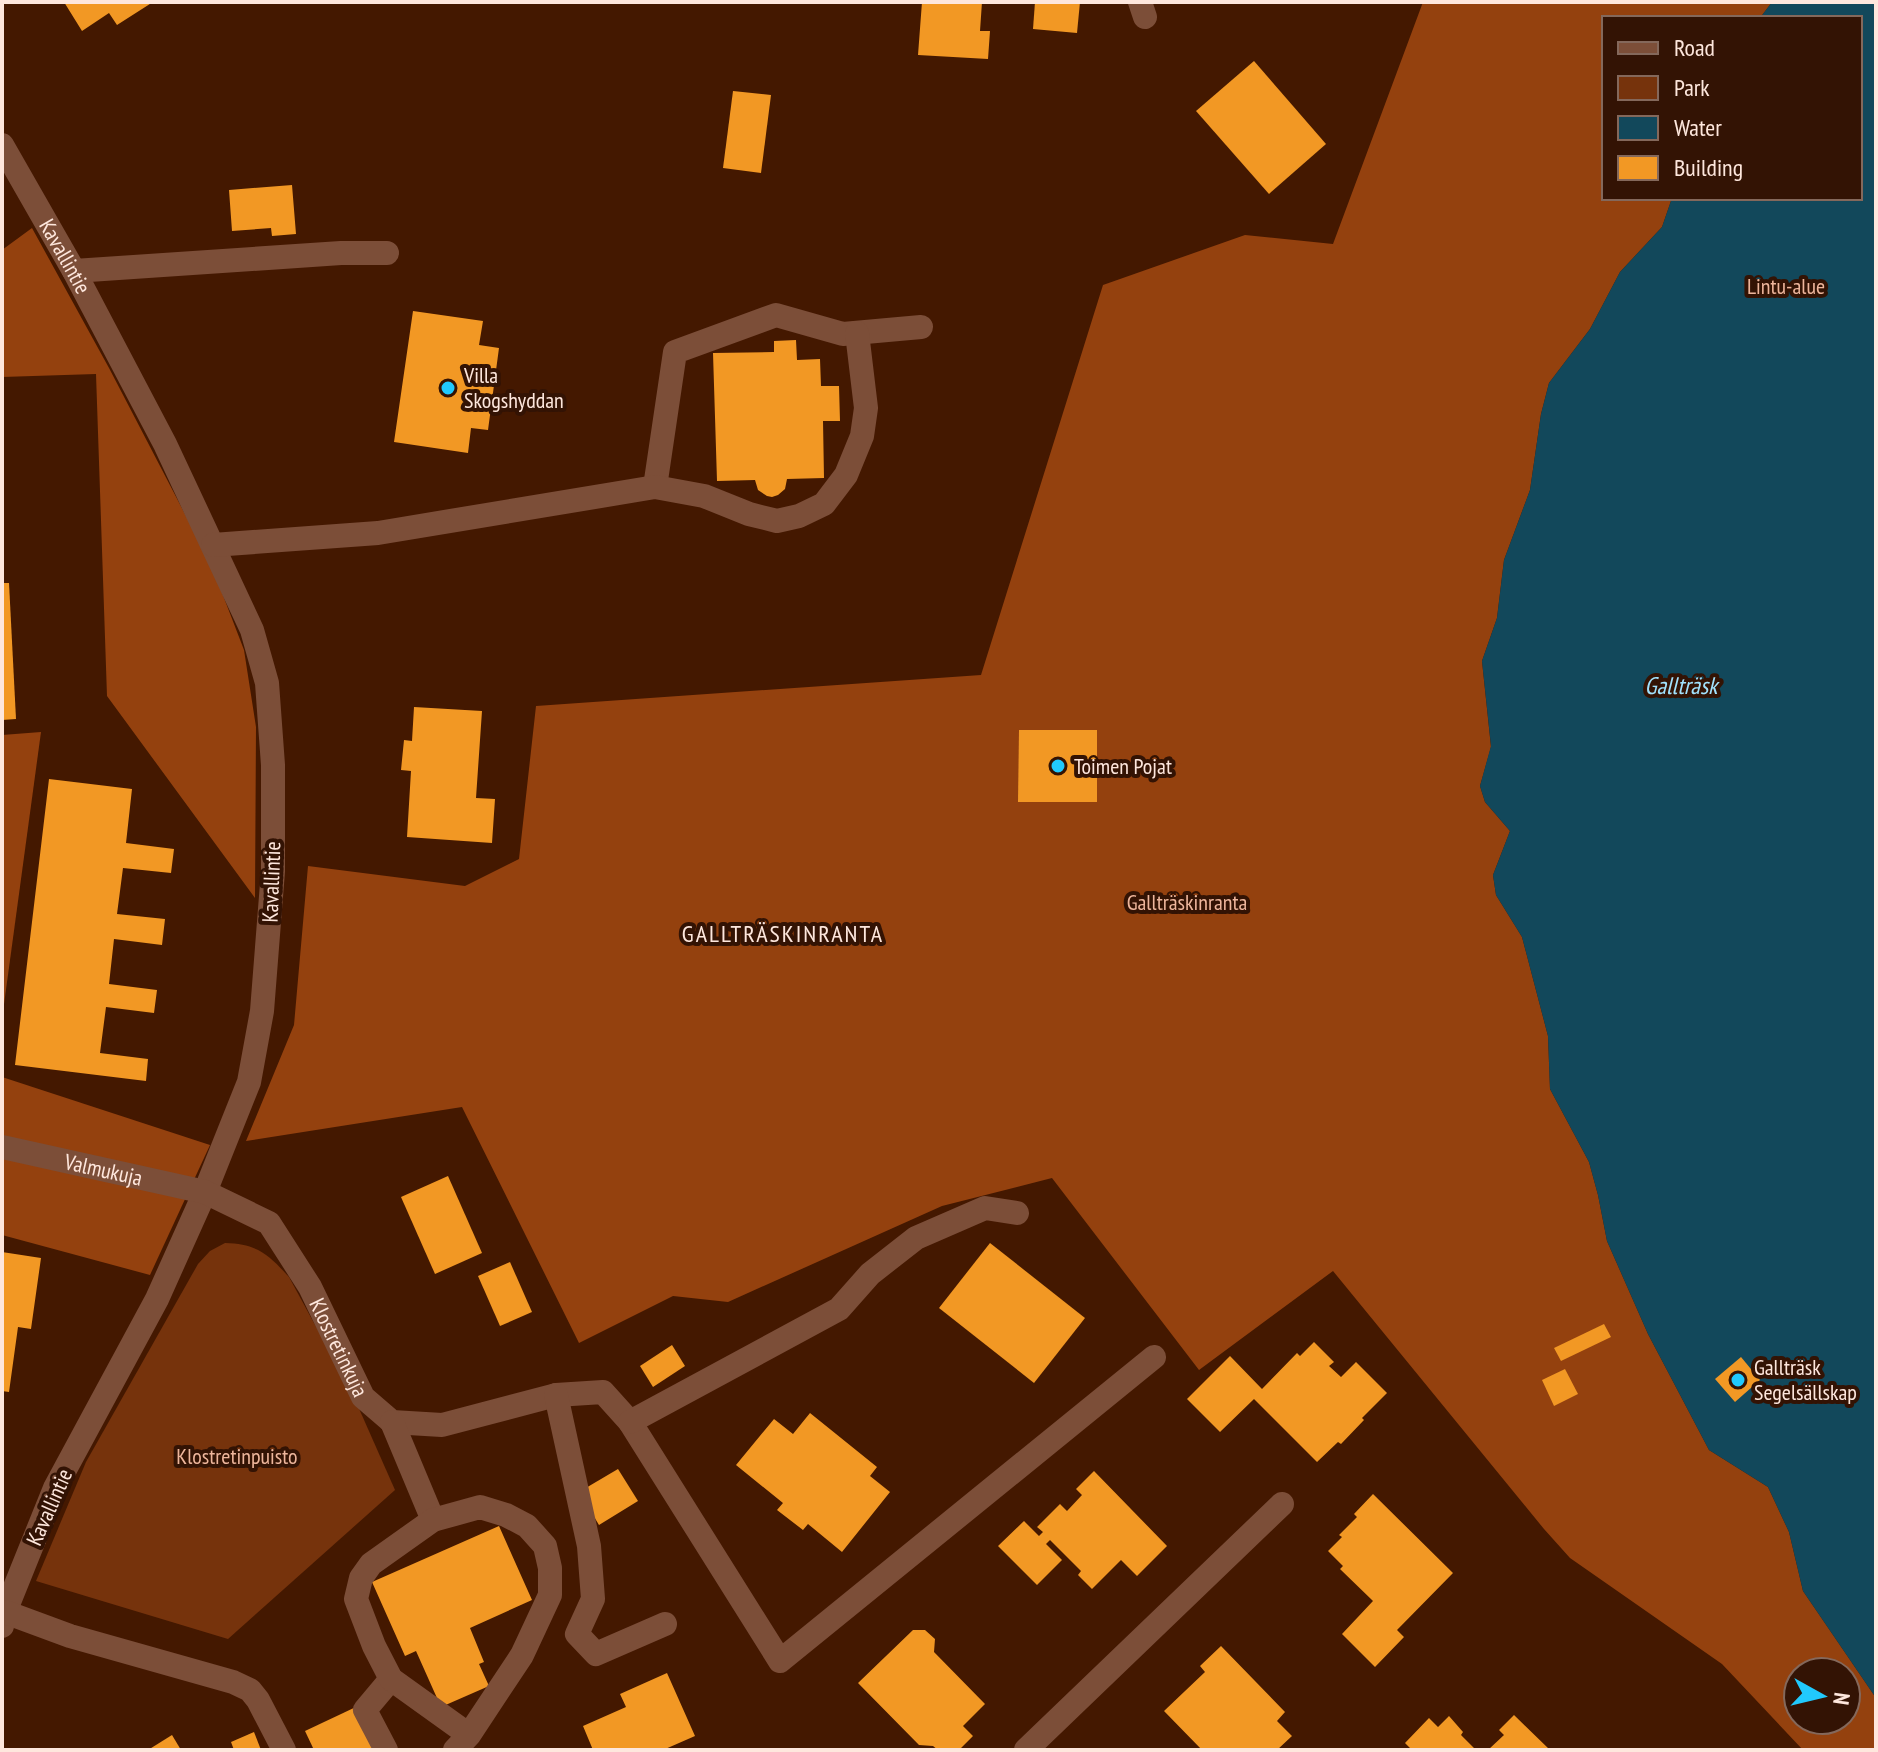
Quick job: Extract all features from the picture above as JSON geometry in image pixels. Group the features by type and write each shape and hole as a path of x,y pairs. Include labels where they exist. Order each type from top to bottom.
{"street":[{"name":"Kavallintie","path":"2,145 74,271 165,444 252,630 267,683 273,765 273,871 262,1011 249,1082 205,1192 157,1299 55,1488 3,1619"},
{"path":"74,271 341,253 387,253"},
{"path":"655,487 675,352 776,315 843,334 921,327"},
{"path":"213,545 378,533 655,487 704,496 749,514 777,521 799,516 824,504 846,475 862,436 866,408 857,333"},
{"name":"Valmukuja","path":"2,1147 205,1192"},
{"name":"Klostretinkuja","path":"205,1192 269,1223 310,1287 363,1397 392,1422"},
{"path":"630,1422 839,1309 870,1274 916,1238 985,1208 1017,1213"},
{"path":"433,1520 392,1422 442,1425 556,1395 603,1392 630,1422 780,1661 1154,1357"},
{"path":"556,1395 589,1546 593,1599 577,1634 596,1654 665,1624"},
{"path":"1026,1750 1282,1504"},
{"path":"480,1507 506,1515 527,1526 545,1546 550,1568 550,1595 522,1655 462,1743 391,1679 356,1599 361,1578 371,1564 433,1520 480,1507"},
{"path":"3,1619 233,1682 250,1690 258,1700 284,1750"},
{"path":"386,1750 365,1710 391,1679"}],"green space":[{"name":"Gallträskinranta","path":"1423,2 1772,2 1762,16 1602,16 1602,200 1671,200 1662,227 1620,272 1590,329 1549,383 1541,414 1530,490 1504,560 1497,618 1482,661 1491,747 1480,786 1485,802 1510,831 1493,875 1496,895 1522,937 1548,1036 1550,1089 1589,1162 1607,1241 1648,1334 1709,1450 1768,1487 1789,1532 1803,1591 1847,1656 1782,1656 1782,1728 1722,1664 1570,1558 1333,1271 1199,1370 1052,1178 942,1206 728,1302 673,1296 579,1343 462,1107 246,1141 294,1025 308,866 465,886 519,859 536,706 981,675 1103,285 1245,235 1333,244"},
{"path":"32,228 211,564 244,650 256,727 255,898 107,696 96,374 2,377 2,250"},
{"path":"41,732 2,1019 2,735"},
{"path":"2,1077 210,1145 150,1275 2,1235"},
{"name":"Klostretinpuisto","path":"225,1243 254,1248 275,1262 289,1277 353,1395 395,1490 228,1639 36,1581 86,1462 198,1264 210,1251"},
{"name":"Gallträskinranta","path":"1862,1677 1876,1698 1876,1750 1803,1750 1790,1736 1862,1736"}],"water":[{"name":"Gallträsk","path":"1772,2 1876,2 1876,1698 1862,1677 1862,1656 1847,1656 1803,1591 1789,1532 1768,1487 1709,1450 1648,1334 1607,1241 1589,1162 1550,1089 1548,1036 1522,937 1496,895 1493,875 1510,831 1485,802 1480,786 1491,746 1482,661 1497,618 1504,560 1530,490 1541,414 1549,383 1590,329 1620,272 1662,227 1671,200 1862,200 1862,16 1762,16"}],"building":[{"path":"64,2 153,2 117,25 109,13 82,31"},
{"path":"922,2 982,2 980,31 990,31 988,59 918,55"},
{"path":"1035,2 1080,2 1077,33 1033,29"},
{"path":"1254,61 1326,144 1269,194 1196,111"},
{"path":"733,91 771,95 761,173 723,168"},
{"path":"292,185 296,234 272,236 271,228 232,231 229,190"},
{"name":"Villa Skogshyddan","path":"413,311 483,321 479,345 499,348 488,430 471,428 468,453 394,442"},
{"path":"796,340 797,360 820,359 821,386 839,386 840,421 823,421 824,478 787,479 785,489 772,497 758,490 755,480 717,481 713,353 774,352 774,341"},
{"path":"2,583 9,583 16,719 2,720"},
{"path":"414,707 482,711 476,798 495,799 492,843 407,837 411,771 401,770 404,740 412,741"},
{"name":"Toimen Pojat","path":"1019,730 1097,730 1097,802 1018,802"},
{"path":"49,779 132,789 126,843 174,849 171,873 123,868 117,914 165,919 162,945 114,939 109,984 157,990 154,1013 106,1007 100,1053 148,1059 146,1081 15,1065"},
{"path":"448,1176 482,1253 435,1274 401,1197"},
{"path":"990,1243 1085,1318 1034,1383 939,1308"},
{"path":"2,1252 41,1258 31,1329 18,1327 9,1392 2,1391"},
{"path":"510,1262 532,1312 500,1326 478,1276"},
{"path":"1604,1324 1611,1337 1561,1361 1554,1348"},
{"path":"1314,1342 1334,1362 1329,1366 1341,1377 1356,1362 1387,1393 1341,1444 1338,1442 1317,1462 1254,1399 1220,1432 1187,1399 1230,1356 1262,1389 1297,1353 1300,1356"},
{"path":"672,1345 685,1366 653,1387 640,1366"},
{"name":"Gallträsk Segelsällskap","path":"1741,1357 1760,1380 1735,1402 1715,1379"},
{"path":"1565,1369 1578,1394 1554,1406 1542,1380"},
{"path":"810,1413 877,1467 870,1476 890,1492 842,1552 808,1524 803,1530 777,1510 783,1503 736,1465 774,1419 793,1434"},
{"path":"618,1469 638,1501 599,1525 579,1492"},
{"path":"1094,1471 1167,1546 1137,1576 1121,1560 1092,1589 1078,1575 1081,1571 1050,1540 1046,1544 1062,1560 1037,1585 998,1546 1024,1521 1039,1536 1043,1532 1037,1527 1060,1504 1067,1511 1082,1495 1076,1489"},
{"path":"1373,1494 1453,1573 1397,1630 1404,1637 1375,1667 1342,1634 1373,1601 1340,1569 1343,1566 1328,1551 1357,1517 1354,1514"},
{"path":"499,1526 532,1600 470,1628 484,1662 479,1664 489,1686 441,1707 416,1651 405,1656 372,1582"},
{"path":"913,1630 925,1630 935,1639 934,1652 985,1704 963,1726 973,1736 959,1750 938,1750 933,1746 919,1745 858,1683"},
{"path":"1221,1646 1285,1712 1277,1721 1292,1736 1277,1750 1202,1750 1164,1711 1205,1672 1200,1666"},
{"path":"667,1673 695,1736 663,1750 593,1750 583,1726 626,1707 620,1694"},
{"path":"358,1706 379,1750 314,1750 305,1731"},
{"path":"1514,1715 1550,1750 1488,1750 1504,1735 1499,1730"},
{"path":"1449,1716 1463,1732 1461,1735 1476,1750 1412,1750 1405,1743 1429,1718 1438,1727"},
{"path":"254,1732 261,1750 234,1750 231,1742"},
{"path":"172,1735 181,1750 148,1750"}],"place":[{"name":"Villa Skogshyddan","path":"448,388"},
{"name":"Toimen Pojat","path":"1058,766"},
{"name":"Gallträsk Segelsällskap","path":"1738,1380"}],"district":[{"name":"GALLTRÄSKINRANTA","path":"783,933"}],"park label":[{"name":"Lintu-alue","path":"1786,286"}]}
